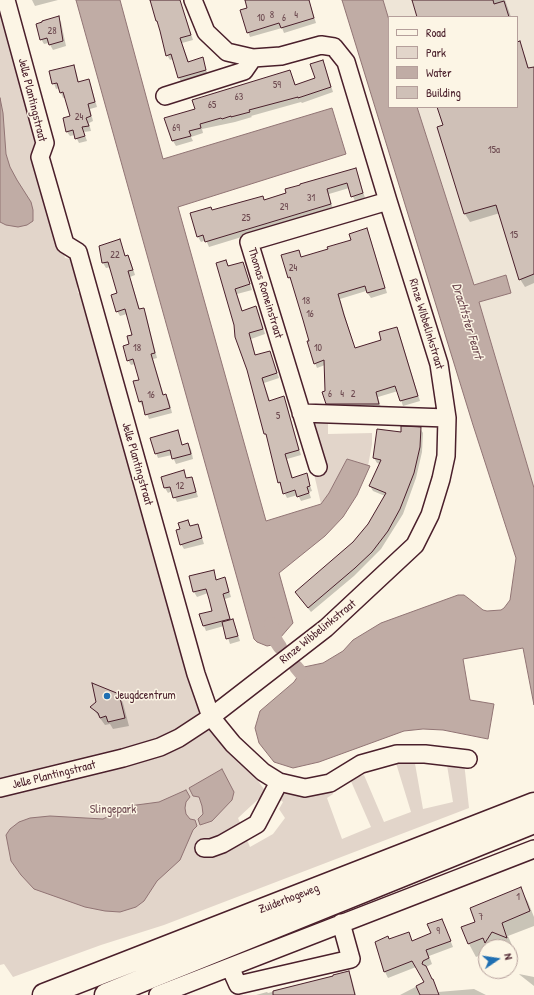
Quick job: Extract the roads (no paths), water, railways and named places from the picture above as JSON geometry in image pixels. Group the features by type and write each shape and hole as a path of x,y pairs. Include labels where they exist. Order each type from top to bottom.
{"main road":[{"name":"Zuiderhogeweg","path":"44,995 534,804"},
{"name":"Zuiderhogeweg","path":"106,995 534,822"}],"street":[{"name":"Jelle Plantingstraat","path":"0,788 123,758 160,747 179,738 211,717 196,674 78,252 65,244 40,157 45,143 6,0"},
{"name":"Rinze Wibbelinkstraat","path":"193,0 206,32 227,52 252,58 281,56 322,46 334,47 346,62 439,364 447,418 446,456 441,479 430,515 415,545 326,628 211,717"},
{"path":"164,96 244,71 252,58"},
{"name":"Thomas Romeinstraat","path":"318,467 249,242 388,201"},
{"path":"301,413 447,418"},
{"path":"211,717 233,744 263,772 279,782 305,788 330,783 361,764 397,754 425,754 468,759"},
{"path":"204,848 211,848 222,844 257,824 279,782"},
{"path":"158,995 534,849"},
{"path":"230,967 238,985 351,958 341,923"}],"water":[{"path":"76,0 120,0 163,159 332,108 346,154 178,207 266,521 321,504 329,493 347,459 370,466 357,495 343,517 325,536 279,573 293,623 272,645 267,646 257,642 254,639"},
{"name":"Drachtster Feart","path":"342,0 383,0 388,17 388,108 417,108 474,285 506,275 511,293 479,302 534,488 534,705 523,648 463,659 470,700 494,704 488,739 443,730 423,729 404,731 319,762 293,768 274,762 259,743 255,728 260,711 294,682 304,667 323,663 343,651 353,640 381,623 458,595 464,595 483,610 487,611 501,610 510,600 516,558 473,425"},
{"path":"0,98 3,113 6,154 10,167 31,202 33,210 33,221 27,225 18,227 6,225 0,222"},
{"path":"222,769 234,792 232,800 212,821 200,825 198,819 203,814 202,806 199,797 193,796 189,788"},
{"path":"186,790 190,797 186,802 186,814 190,819 195,820 197,826 193,830 180,860 157,881 144,901 136,907 120,912 105,911 85,907 34,889 11,861 6,835 10,829 19,822 30,818 50,816 103,819 129,806 159,802"}],"waterway":[{"path":"271,624 276,641 280,647"},
{"path":"296,667 301,673"}],"place":[{"name":"Jeugdcentrum","path":"107,696"}],"park label":[{"name":"Slingepark","path":"113,810"}]}
